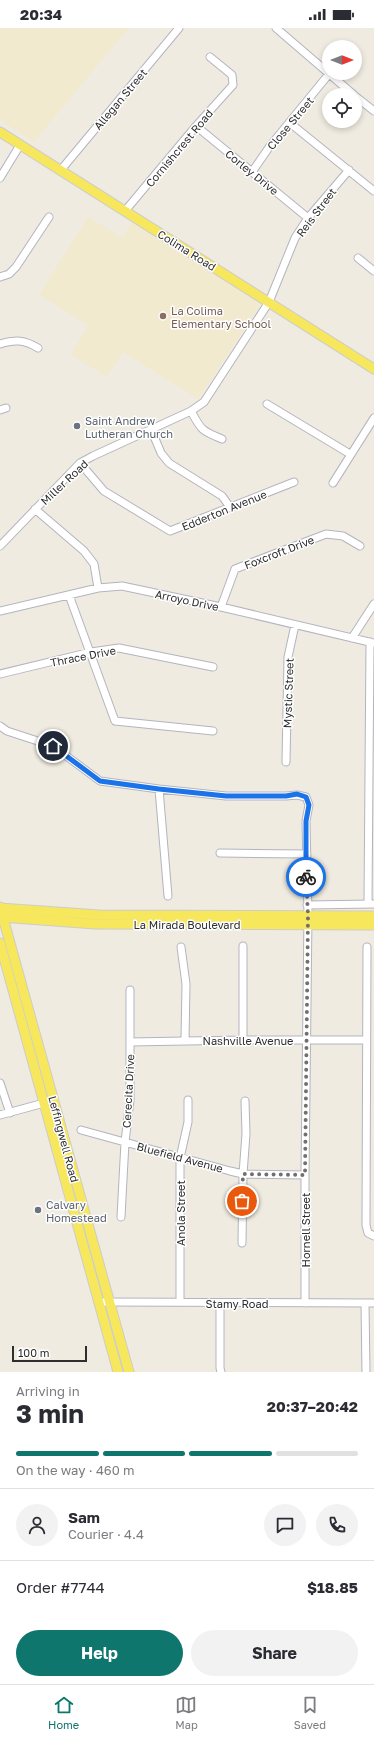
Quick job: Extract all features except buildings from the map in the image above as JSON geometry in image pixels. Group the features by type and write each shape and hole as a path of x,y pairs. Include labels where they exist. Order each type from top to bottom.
{"main road":[{"name":"Colima Road","path":"0,132 374,369"},
{"name":"La Mirada Boulevard","path":"1,911 99,915 374,916"},
{"name":"La Mirada Boulevard","path":"1,911 95,924 374,925"},
{"name":"Leffingwell Road","path":"1,911 110,1302 128,1372"},
{"name":"Leffingwell Road","path":"0,943 118,1372"}],"street":[{"name":"Allegan Street","path":"60,171 179,28"},
{"path":"276,28 322,68"},
{"name":"Cornishcrest Road","path":"126,211 196,126 233,85 232,75 210,57"},
{"name":"Close Street","path":"252,172 270,146 324,80"},
{"path":"336,80 346,88"},
{"path":"362,101 374,111"},
{"path":"290,123 374,191"},
{"name":"Corley Drive","path":"196,126 308,218"},
{"path":"0,178 20,145"},
{"name":"Reis Street","path":"269,302 296,238 308,218 349,170"},
{"path":"0,277 9,274 16,267 49,217"},
{"path":"358,258 374,271"},
{"name":"Miller Road","path":"0,546 80,463 191,411 204,402 269,302"},
{"path":"0,344 13,340 28,342 38,348"},
{"path":"267,404 350,454"},
{"path":"191,411 200,428 207,433 222,438"},
{"path":"333,483 374,418"},
{"path":"151,429 161,452 169,463 222,496 230,507"},
{"name":"Edderton Avenue","path":"80,463 104,491 170,531 294,482"},
{"path":"35,509 84,551 94,564 98,588"},
{"name":"Foxcroft Drive","path":"221,607 235,569 326,534 343,536 360,546"},
{"name":"Arroyo Drive","path":"0,612 98,588 122,586 221,607 372,643"},
{"path":"69,595 115,721 213,731"},
{"path":"352,638 374,604"},
{"name":"Mystic Street","path":"286,762 288,657 295,625"},
{"path":"308,905 371,904 372,643"},
{"name":"Thrace Drive","path":"0,674 91,652 119,648 213,667"},
{"path":"0,726 7,731 53,746 100,781 159,789 168,896"},
{"name":"Hornell Street","path":"159,789 226,796 286,796 297,794 306,797 309,805 306,821 308,915 305,1303"},
{"path":"220,853 307,854"},
{"path":"242,946 243,1040"},
{"path":"367,947 366,1225 368,1233 374,1236"},
{"path":"181,948 186,984 185,1040"},
{"name":"Cerecita Drive","path":"121,1217 125,1142 130,1100 130,990"},
{"name":"Nashville Avenue","path":"130,1042 185,1040 366,1040"},
{"path":"0,1083 10,1113"},
{"name":"Anola Street","path":"180,1302 180,1158 188,1122 188,1100"},
{"path":"242,1243 243,1174 246,1134 245,1100"},
{"path":"0,1115 54,1101"},
{"name":"Bluefield Avenue","path":"81,1130 243,1174 305,1175"},
{"name":"Stamy Road","path":"99,1302 374,1303"},
{"path":"220,1303 220,1368 222,1372"},
{"path":"365,1303 366,1372"}],"shaded area":[{"path":"0,28 129,28 34,142 0,120"},
{"name":"La Colima Elementary School","path":"88,217 123,238 132,223 259,302 259,307 198,399 123,352 107,377 71,355 88,325 39,295"}],"way so far":[{"path":"242,1201 243,1174 305,1175 308,932 306,877"}],"place":[{"name":"La Colima Elementary School","path":"163,316"},
{"name":"Saint Andrew Lutheran Church","path":"77,426"},
{"name":"Calvary Homestead","path":"38,1210"}],"route":[{"path":"53,746 100,781 226,796 286,796 297,794 306,797 309,805 306,821 306,877"}]}
